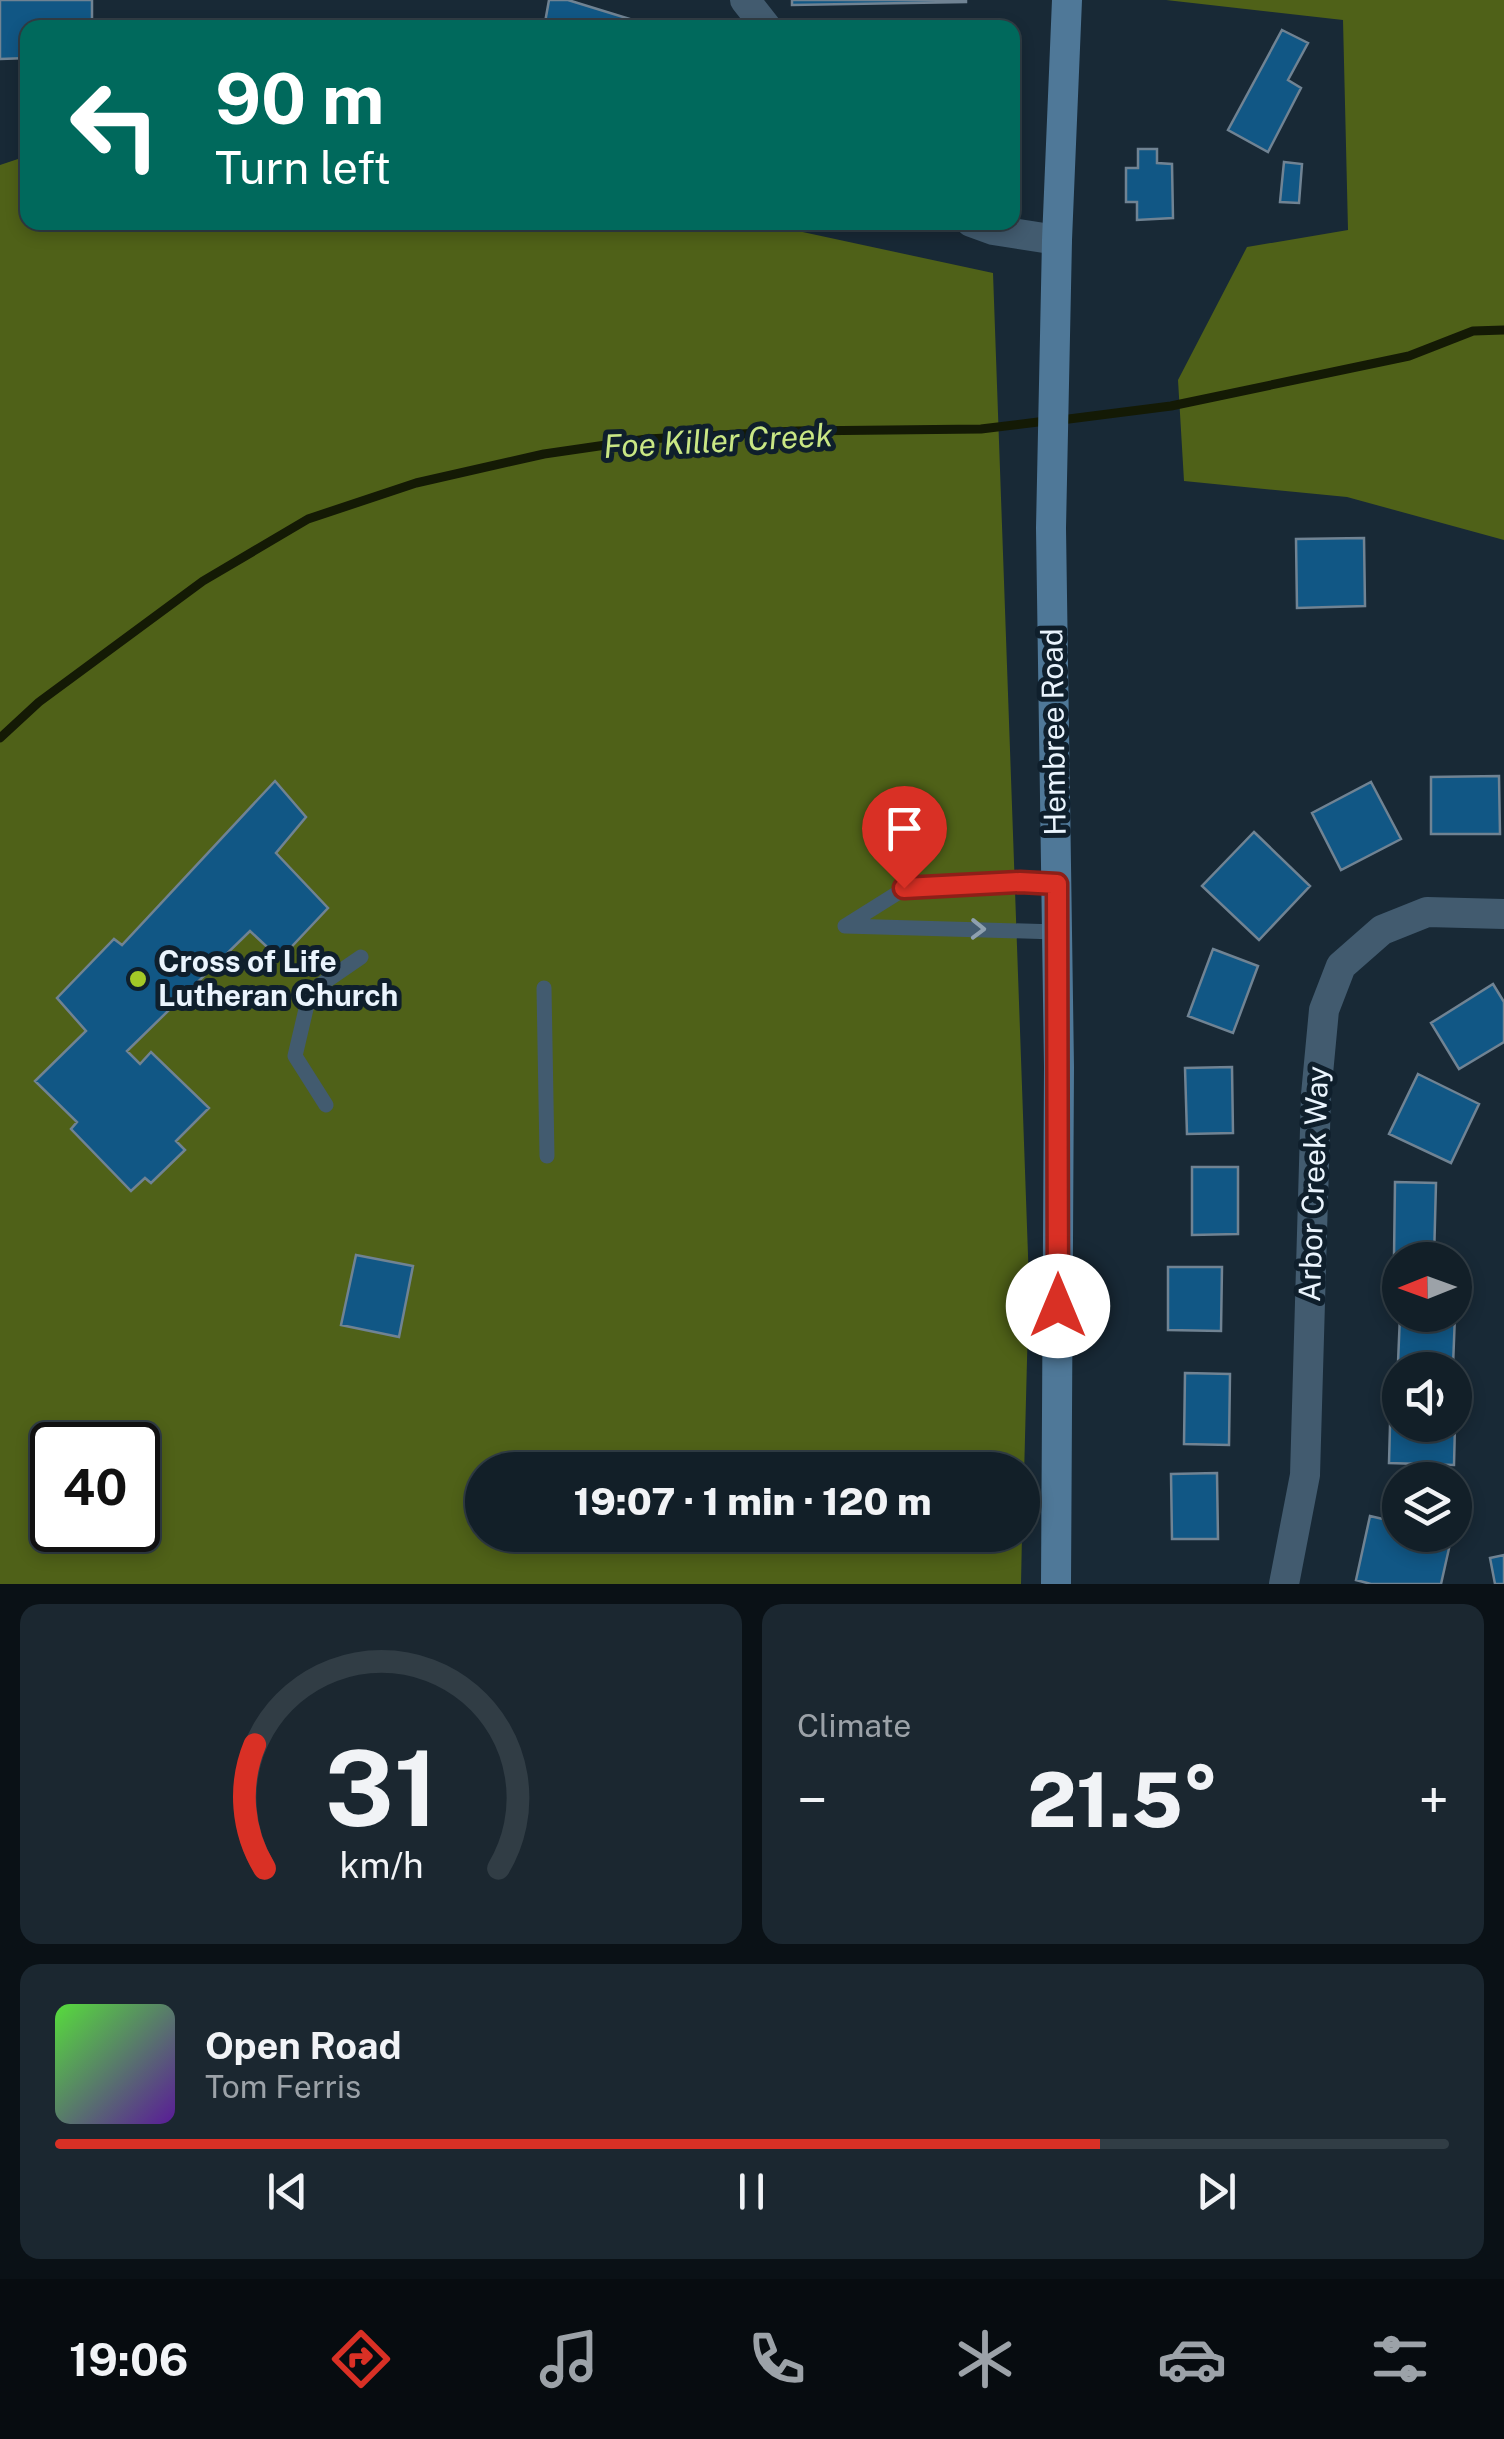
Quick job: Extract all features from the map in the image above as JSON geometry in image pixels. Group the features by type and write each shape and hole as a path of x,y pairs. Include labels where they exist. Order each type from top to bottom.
{"street":[{"path":"745,0 761,20"},
{"name":"Hembree Road","path":"1056,1584 1057,884 1050,528 1068,0"},
{"path":"993,230 1057,240"},
{"name":"Arbor Creek Way","path":"1284,1584 1305,1474 1316,1094 1324,1010 1341,966 1382,930 1427,912 1504,914"}],"lane":[{"path":"1057,884 904,888 845,926 1057,932"},
{"path":"326,1105 295,1056 306,1008 310,992 361,957"},
{"path":"544,988 547,1156"}],"green space":[{"path":"1166,0 1504,0 1504,540 1347,497 1184,481 1178,380 1247,247 1348,230 1343,20"},
{"path":"20,158 20,230 793,230 993,273 1029,1283 1025,1452 465,1452 465,1552 1022,1552 1021,1584 0,1584 0,165"}],"building":[{"path":"0,0 92,0 92,20 20,20 20,58 0,59"},
{"path":"549,0 568,0 633,20 545,20"},
{"path":"792,0 966,0 966,2 792,5"},
{"path":"1282,30 1308,43 1288,80 1301,88 1268,152 1228,130"},
{"path":"1138,149 1157,149 1157,163 1172,164 1173,218 1137,220 1137,202 1126,202 1126,168 1138,168"},
{"path":"1284,162 1302,164 1299,203 1280,202"},
{"path":"1364,538 1365,606 1297,608 1296,539"},
{"path":"1499,776 1500,834 1431,834 1431,777"},
{"name":"Cross of Life Lutheran Church","path":"275,781 306,817 276,853 328,908 280,959 250,931 127,1051 140,1064 151,1052 209,1108 176,1141 185,1150 151,1183 145,1178 131,1191 71,1129 77,1122 35,1081 86,1031 57,998 114,939 122,945"},
{"path":"1371,782 1401,839 1341,870 1312,813"},
{"path":"1254,832 1310,886 1259,940 1202,886"},
{"path":"1213,949 1258,966 1233,1033 1188,1016"},
{"path":"1493,984 1504,1002 1504,1042 1459,1069 1431,1023"},
{"path":"1232,1067 1233,1133 1187,1134 1185,1068"},
{"path":"1418,1074 1479,1104 1451,1163 1389,1134"},
{"path":"1192,1167 1238,1167 1238,1234 1192,1235"},
{"path":"1395,1182 1436,1183 1434,1242 1394,1242"},
{"path":"356,1255 413,1266 399,1337 341,1325"},
{"path":"1168,1267 1222,1267 1221,1331 1168,1330"},
{"path":"1399,1332 1454,1332 1454,1352 1398,1352"},
{"path":"1185,1373 1230,1374 1229,1445 1184,1444"},
{"path":"1390,1442 1455,1442 1454,1462 1389,1462"},
{"path":"1217,1473 1218,1539 1172,1539 1171,1474"},
{"path":"1370,1516 1382,1519 1382,1552 1448,1552 1441,1584 1371,1584 1356,1580"},
{"path":"1504,1555 1504,1584 1495,1584 1490,1558"}],"waterway":[{"name":"Foe Killer Creek","path":"1061,420 1171,406 1409,356 1473,331 1504,330"},
{"name":"Foe Killer Creek","path":"0,738 39,702 203,581 308,519 416,483 544,454 647,439 797,431 981,429 1046,421"}],"place":[{"name":"Cross of Life Lutheran Church","path":"138,979"}],"route":[{"path":"904,888 1057,884 1058,1306"}]}
